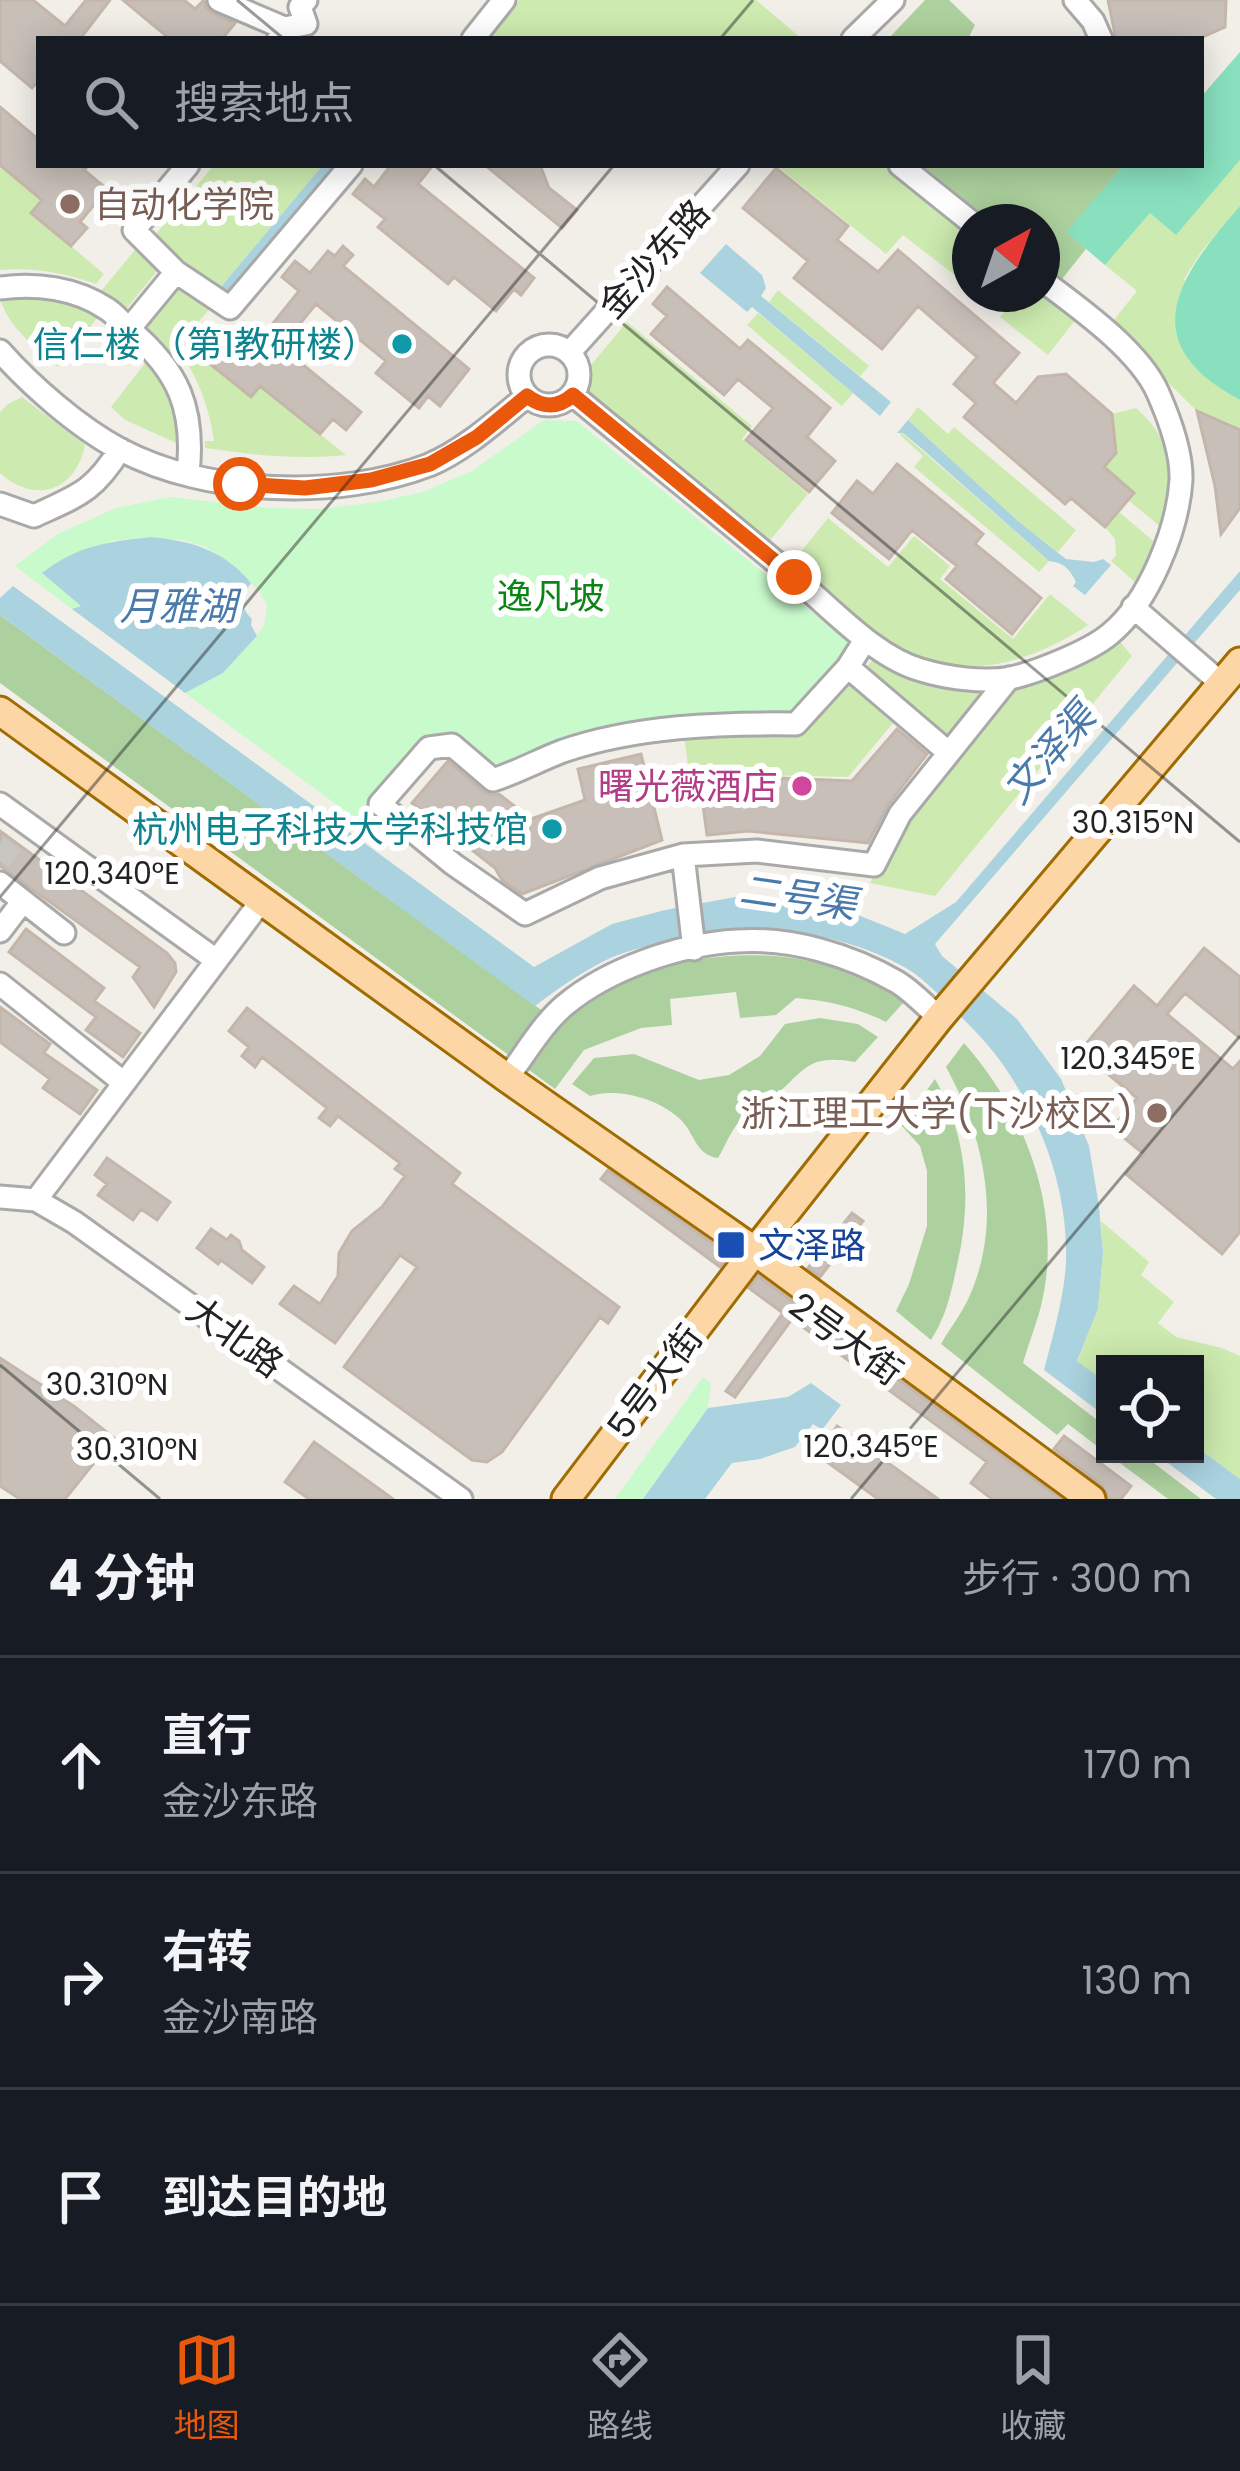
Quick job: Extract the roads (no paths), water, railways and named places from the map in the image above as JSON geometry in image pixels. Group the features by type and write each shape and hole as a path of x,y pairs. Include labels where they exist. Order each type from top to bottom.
{"main road":[{"path":"749,1258 1221,671"},
{"path":"0,711 258,906 1091,1499"},
{"path":"0,729 507,1078 749,1258"},
{"name":"5号大街","path":"566,1499 749,1258"},
{"name":"2号大街","path":"749,1258 1064,1499"}],"street":[{"path":"219,0 289,30 306,0"},
{"path":"474,36 504,0"},
{"path":"856,36 893,0"},
{"path":"1075,0 1100,36"},
{"path":"186,168 134,230 176,272 230,308 348,168"},
{"name":"金沙东路","path":"569,353 735,168"},
{"path":"904,168 952,207"},
{"path":"129,329 176,272"},
{"path":"0,288 53,287 106,308 155,351 169,368 185,408 188,474"},
{"path":"573,395 865,640 918,670 1009,678 1080,652 1111,634 1162,559 1181,477 1173,435 1156,388 1117,339 1060,294"},
{"path":"548,345 569,353 580,376 573,395 555,405 527,396 519,378 530,352 548,345"},
{"path":"2,358 63,410 120,449 159,466 240,484 305,488 371,480 430,464 477,437 527,396"},
{"path":"0,504 34,516 80,496 105,474 120,449"},
{"path":"1133,607 1221,671"},
{"path":"865,640 848,667 796,724 736,723 602,741 560,752 494,780 452,745 429,748 380,804 480,885 525,914 600,878 683,855 757,851 874,866 900,814 1009,678"},
{"path":"848,667 949,753"},
{"path":"0,804 20,831 216,960"},
{"path":"683,855 694,946"},
{"path":"0,883 64,933"},
{"path":"0,931 23,902"},
{"path":"36,1200 258,906"},
{"path":"507,1078 560,1009 584,991 640,962 694,946 784,943 844,957 900,984 942,1016"},
{"path":"0,984 124,1082"},
{"name":"大北路","path":"0,1197 36,1200 74,1222 461,1499"}],"water":[{"path":"320,168 339,168 231,298 220,288"},
{"path":"726,244 762,275 766,288 761,296 891,402 880,416 752,307 747,312 700,273"},
{"path":"908,420 1066,559 1103,559 1111,565 1085,595 1073,586 1076,582 1066,567 1049,561 921,448 897,433"},
{"name":"月雅湖","path":"151,537 206,549 230,562 251,583 243,602 257,636 223,673 185,693 72,609 81,606 42,573 94,546"},
{"path":"1240,571 1240,590 935,944 942,956 1017,1019 1061,1079 1089,1146 1103,1253 1098,1309 1077,1361 1096,1375 1096,1409 1044,1370 1063,1289 1066,1238 1059,1190 1036,1122 993,1052 913,972 866,949 820,936 773,929 728,930 613,957 535,1006 0,615 0,598 13,586 534,967 612,924 735,897 797,901 858,915 905,934 956,902"},
{"path":"811,1383 841,1405 822,1430 813,1424 795,1447 732,1463 705,1499 643,1499 708,1408 788,1397"},
{"path":"1204,1453 1240,1479 1240,1499 1216,1499 1168,1463 1204,1463"}],"tunnel":[{"path":"0,861 15,840"}],"place":[{"name":"自动化学院","path":"70,204"},
{"name":"信仁楼 （第1教研楼）","path":"402,344"},
{"name":"曙光薇酒店","path":"802,786"},
{"name":"杭州电子科技大学科技馆","path":"552,829"},
{"name":"浙江理工大学(下沙校区)","path":"1157,1113"},
{"name":"文泽路","path":"731,1245"}],"park label":[{"name":"逸凡坡","path":"551,596"}],"water label":[{"name":"文泽渠","path":"1049,753"},
{"name":"二号渠","path":"798,897"}]}
